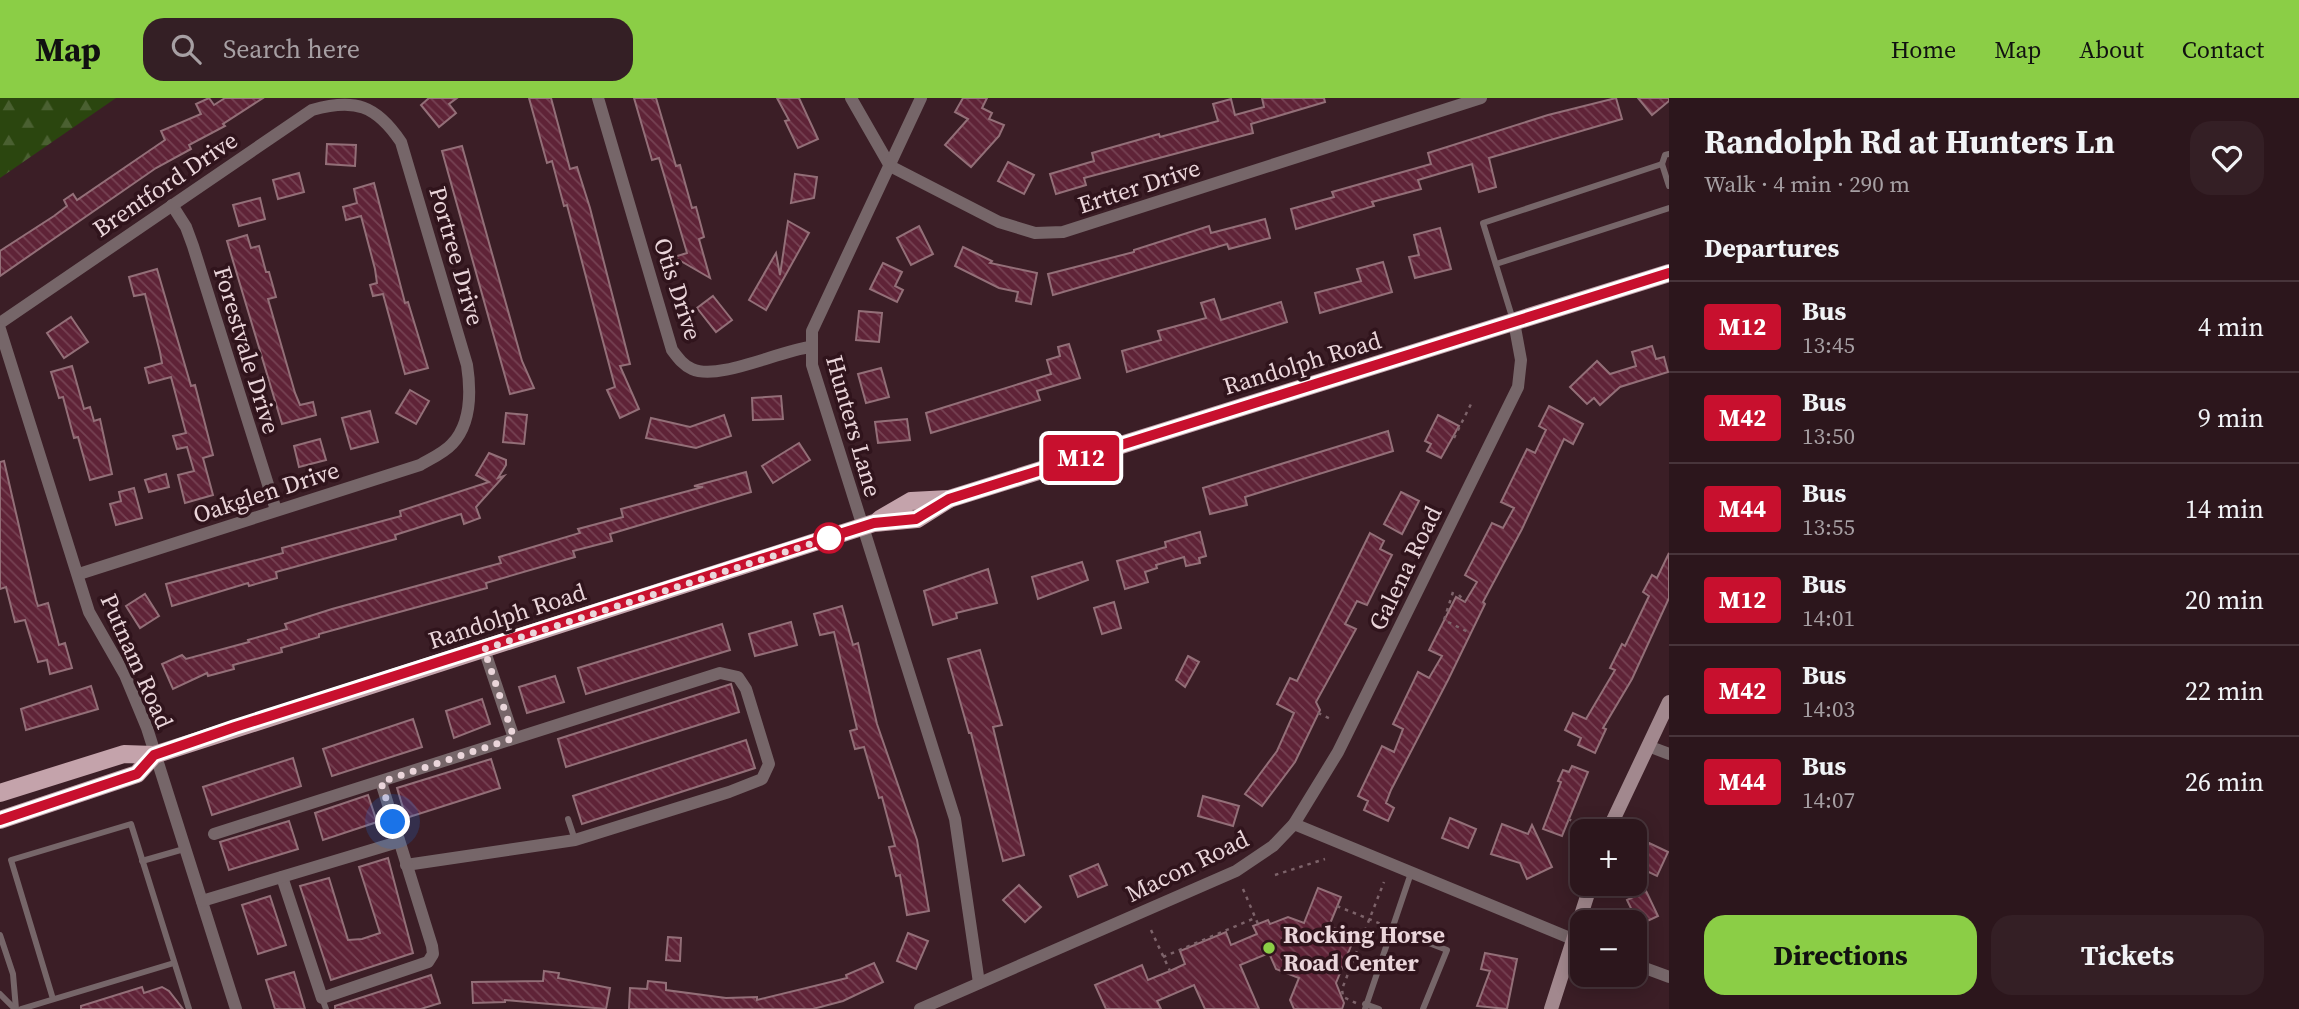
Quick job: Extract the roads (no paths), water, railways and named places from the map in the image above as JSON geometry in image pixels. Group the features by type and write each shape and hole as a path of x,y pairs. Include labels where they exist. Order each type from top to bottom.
{"main road":[{"name":"Randolph Road","path":"0,793 124,754 154,755 868,525 911,501 949,499 1669,273"},
{"name":"Randolph Road","path":"0,820 137,774 154,755"}],"street":[{"name":"Otis Drive","path":"598,98 672,350 684,365 694,371 714,373 789,349 810,347"},
{"path":"851,98 890,166"},
{"name":"Hunters Lane","path":"921,98 812,331 810,347 812,365 868,525 955,819 979,983"},
{"name":"Ertter Drive","path":"890,166 999,222 1035,233 1063,232 1481,98"},
{"name":"Brentford Drive","path":"0,323 312,110 337,102 362,105"},
{"name":"Portree Drive","path":"362,105 386,120 401,142 467,365 471,398 458,435"},
{"name":"Forestvale Drive","path":"172,205 189,236 276,510"},
{"name":"Galena Road","path":"1294,824 1338,751 1518,387 1521,360 1514,322"},
{"name":"Putnam Road","path":"0,329 89,612 125,675 147,728 236,1009"},
{"name":"Oakglen Drive","path":"79,574 420,465 452,445 458,435"},
{"path":"484,649 514,738"},
{"path":"214,834 720,673 738,677 746,689 769,764 762,779 729,792 575,840 406,866"},
{"path":"1614,819 1669,702"},
{"path":"1648,746 1669,754"},
{"path":"282,877 324,1004 419,967 433,954 381,782"},
{"path":"1294,824 1314,830 1570,939"},
{"name":"Macon Road","path":"920,1009 1236,871 1273,846 1294,824"},
{"path":"202,901 398,842"},
{"path":"1551,1009 1570,962"},
{"path":"1647,969 1669,977"}],"lane":[{"path":"1669,154 1665,155 1662,164 1669,186"},
{"path":"1514,322 1483,223 1662,164"},
{"path":"1496,264 1669,208"},
{"path":"569,819 575,840"},
{"path":"53,999 11,860 131,824 189,1009"},
{"path":"142,861 185,848"},
{"path":"1379,1009 1365,1006 1411,873"},
{"path":"1390,928 1447,950 1423,1009"},
{"path":"0,935 13,974 18,1009"},
{"path":"18,1009 174,963"},
{"path":"0,994 18,1009"}],"place":[{"name":"Rocking Horse Road Center","path":"1269,948"}]}
